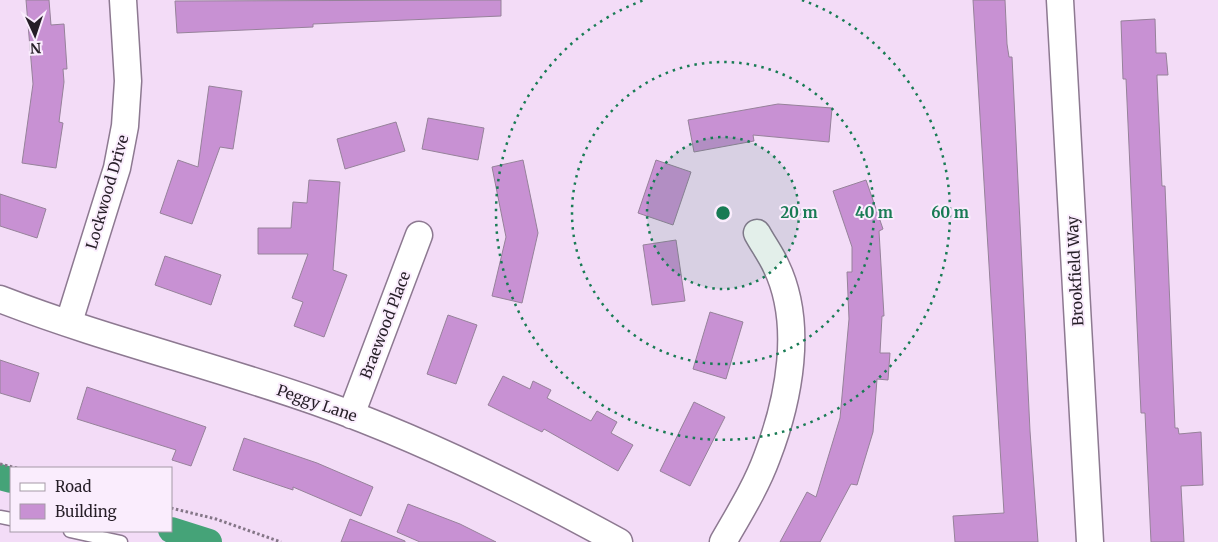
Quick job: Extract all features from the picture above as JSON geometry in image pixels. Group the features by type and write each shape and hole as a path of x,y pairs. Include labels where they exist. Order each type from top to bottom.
{"street":[{"name":"Lockwood Drive","path":"68,322 117,168 123,140 128,80 123,0"},
{"name":"Brookfield Way","path":"1060,0 1090,542"},
{"path":"723,542 751,492 767,458 779,422 788,374 790,319 786,296 776,266 757,233"},
{"name":"Braewood Place","path":"351,415 419,235"},
{"name":"Peggy Lane","path":"0,299 351,415 479,468 534,495 619,542"}],"lane":[{"path":"75,532 121,542"}],"path":[{"path":"0,464 13,467"},
{"path":"172,508 216,519 281,542"}],"building":[{"path":"26,0 49,0 51,25 64,24 67,69 63,69 64,82 59,122 63,123 56,168 22,163 33,84"},
{"path":"501,0 501,16 313,24 313,27 177,33 175,1"},
{"path":"973,0 1005,0 1007,44 1009,57 1012,57 1030,431 1038,542 955,542 953,516 1004,513"},
{"path":"1155,19 1156,53 1166,53 1168,75 1157,75 1157,78 1162,186 1165,186 1175,428 1178,428 1179,434 1201,432 1203,485 1181,486 1184,542 1151,542 1145,413 1141,413 1126,79 1123,79 1121,21"},
{"path":"209,86 242,91 233,149 220,147 192,224 160,213 178,160 198,167"},
{"path":"778,104 832,108 829,142 753,135 754,141 694,152 688,120"},
{"path":"428,118 484,128 478,160 422,149"},
{"path":"396,122 405,151 345,169 337,139"},
{"path":"523,160 538,233 522,303 492,296 506,237 492,167"},
{"path":"656,160 691,172 673,225 638,213"},
{"path":"309,180 340,182 333,270 347,275 324,337 294,326 303,302 292,298 308,254 258,254 258,228 291,228 293,202 307,203"},
{"path":"866,180 883,229 879,231 884,316 882,316 880,353 890,353 888,380 877,379 873,432 857,485 851,484 820,542 780,542 807,492 816,497 840,418 849,319 847,272 852,272 852,247 833,191"},
{"path":"0,194 46,209 37,238 0,226"},
{"path":"676,240 685,301 652,305 643,245"},
{"path":"165,256 221,275 211,305 155,285"},
{"path":"710,312 743,322 726,379 693,369"},
{"path":"448,315 477,325 456,384 427,374"},
{"path":"0,360 39,373 30,402 0,393"},
{"path":"503,376 530,389 533,381 551,390 547,398 591,421 597,411 617,422 611,433 633,445 618,471 544,429 542,432 488,405"},
{"path":"87,387 206,427 191,466 172,460 176,450 77,419"},
{"path":"694,402 725,417 690,486 660,471"},
{"path":"244,438 317,463 373,487 361,516 293,487 293,490 233,470"},
{"path":"408,504 460,524 496,542 420,542 397,532"},
{"path":"350,519 405,541 405,542 341,542"}],"waterway":[{"path":"0,477 10,480"},
{"path":"172,530 209,542"}]}
